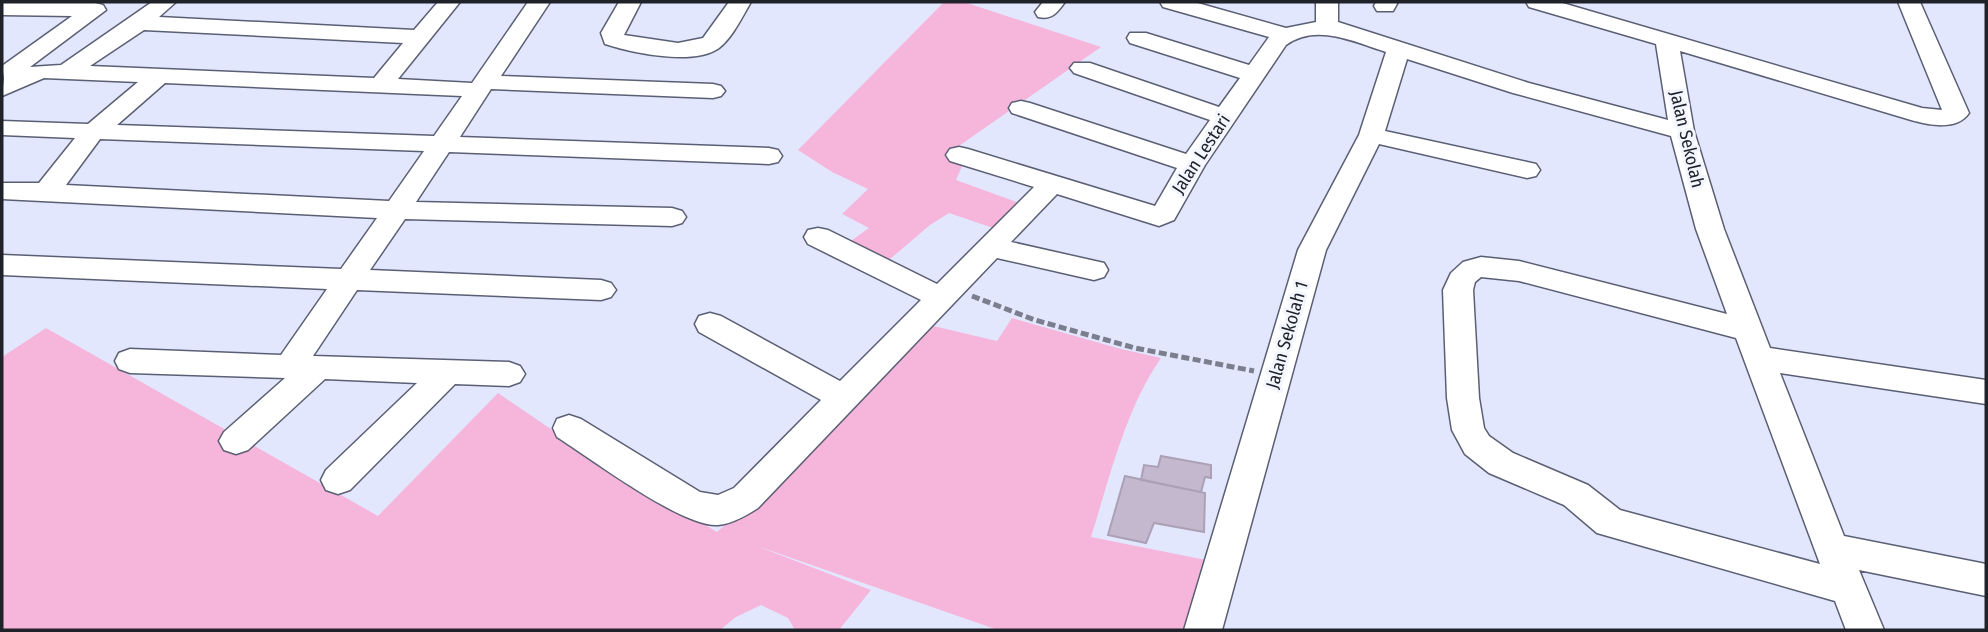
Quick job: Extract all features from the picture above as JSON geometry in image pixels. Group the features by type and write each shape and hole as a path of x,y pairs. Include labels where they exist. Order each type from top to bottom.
{"street":[{"path":"67,71 139,23 165,2"},
{"path":"380,86 449,2"},
{"path":"236,441 304,366 351,280 539,2"},
{"path":"630,2 612,33 613,39 635,45 688,49 700,49 710,44 740,2"},
{"path":"1171,2 1285,35 1326,8 1398,50 1682,131"},
{"path":"1537,2 1611,12 1667,41 1920,115 1952,117 1957,113 1909,2"},
{"path":"2,9 95,10 2,76"},
{"path":"139,23 421,37"},
{"name":"Jalan Lestari","path":"1051,185 1159,217 1164,214 1192,164 1278,40 1285,35"},
{"path":"1138,38 1255,75"},
{"name":"Jalan Sekolah","path":"1667,41 1682,131 1710,229 1865,630"},
{"path":"2,50 40,50"},
{"name":"Jalan Sekolah 1","path":"1203,630 1312,250 1371,135 1398,50"},
{"path":"1082,68 1225,117"},
{"path":"2,89 26,75 44,71 67,71 380,86 713,91"},
{"path":"46,192 93,132 158,77"},
{"path":"1021,108 1192,164"},
{"path":"2,128 769,156"},
{"path":"1371,135 1527,170"},
{"path":"569,428 688,502 709,512 728,509 747,498 1051,185 959,155"},
{"path":"2,191 398,210 673,217"},
{"path":"818,237 945,293"},
{"path":"990,247 1094,270"},
{"path":"2,265 601,290"},
{"path":"1847,588 1609,522 1576,495 1501,463 1477,445 1468,430 1463,398 1458,290 1460,278 1469,269 1488,267 1519,271 1754,344 1986,393"},
{"path":"710,324 845,398"},
{"path":"130,361 509,374"},
{"path":"338,480 448,372"},
{"path":"1832,549 1986,580"}],"path":[{"path":"945,293 1135,348 1274,375"}],"shaded area":[{"path":"944,2 964,2 1101,47 946,155 963,164 956,180 1022,204 999,230 949,213 930,225 883,265 848,243 869,228 842,214 868,189 832,172 798,150"},
{"path":"1012,318 1161,358 1148,378 1128,422 1091,537 1206,560 1194,626 1188,630 998,630 757,546 871,590 839,630 795,630 788,618 761,605 736,617 720,630 2,630 2,357 46,328 378,516 498,393 577,447 717,532 801,458 929,325 997,341"}],"building":[{"path":"1161,456 1211,465 1211,478 1205,477 1201,492 1141,480 1144,465 1158,467"},
{"path":"1125,476 1205,493 1204,532 1154,523 1146,543 1108,535"}]}
